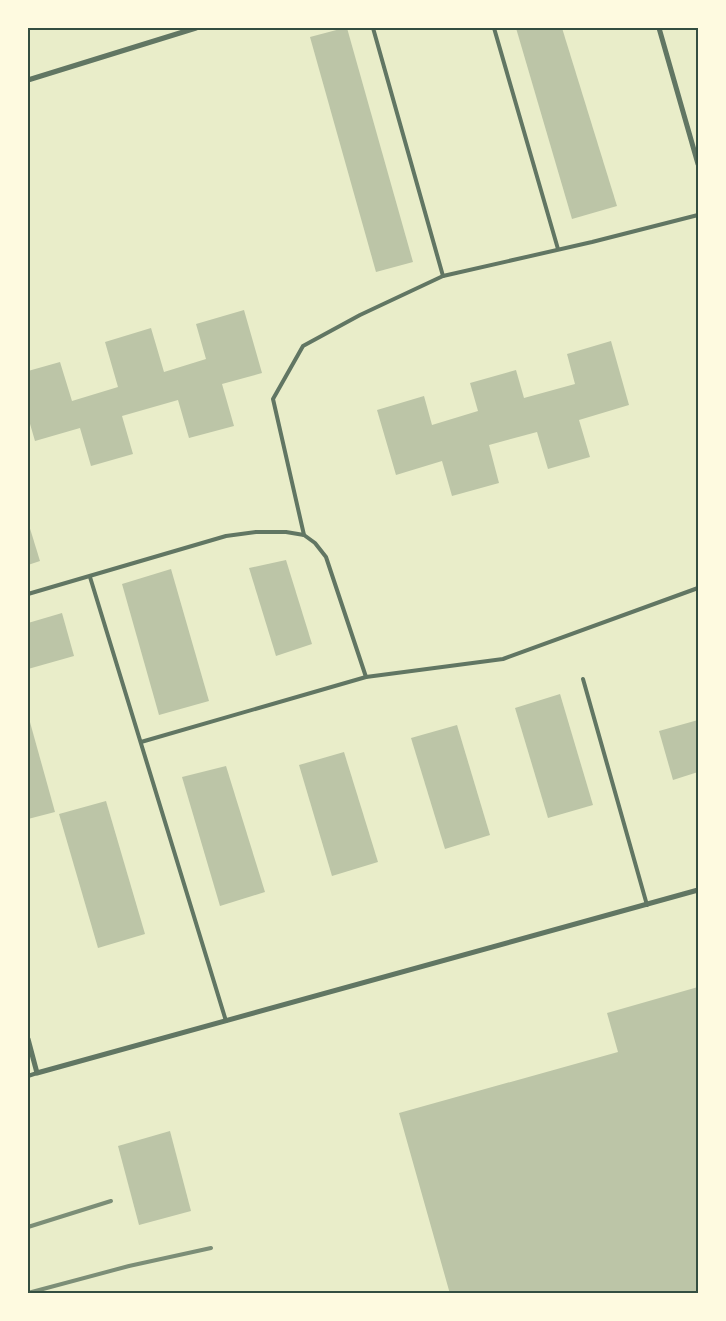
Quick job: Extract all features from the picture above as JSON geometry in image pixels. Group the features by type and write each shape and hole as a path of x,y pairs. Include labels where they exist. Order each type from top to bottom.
{"street":[{"path":"28,80 196,28"},
{"path":"660,28 698,164"},
{"path":"28,1039 37,1073 698,890"}],"lane":[{"path":"373,28 443,276"},
{"path":"494,28 558,249"},
{"path":"304,535 273,399 303,346 360,315 443,276 592,242 698,215"},
{"path":"28,594 226,536 256,532 286,532 304,535 315,543 326,557 366,677"},
{"path":"90,576 226,1021"},
{"path":"141,742 366,677 503,659 698,588"},
{"path":"583,679 647,904"},
{"path":"28,1076 37,1073"}],"building":[{"path":"347,28 413,262 376,272 310,37"},
{"path":"516,28 562,28 617,206 572,219"},
{"path":"244,310 262,373 222,384 234,426 189,438 178,400 122,416 133,454 91,466 80,428 35,441 28,417 28,371 60,362 72,401 118,387 105,342 151,328 164,372 206,359 196,324"},
{"path":"611,341 629,405 579,420 590,457 548,469 537,432 489,445 499,483 452,496 442,461 396,475 377,410 424,396 432,425 478,411 470,383 516,370 524,398 575,384 567,354"},
{"path":"28,522 40,561 28,565"},
{"path":"286,560 312,644 276,656 249,568"},
{"path":"171,569 209,701 159,715 122,584"},
{"path":"62,613 74,656 28,669 28,623"},
{"path":"560,694 593,805 548,818 515,708"},
{"path":"28,715 55,812 28,819"},
{"path":"698,720 698,772 673,780 659,731"},
{"path":"457,725 490,835 445,849 411,738"},
{"path":"344,752 378,862 332,876 299,765"},
{"path":"226,766 265,892 220,906 182,777"},
{"path":"106,801 145,934 98,948 59,814"},
{"path":"698,987 698,1294 450,1294 399,1113 618,1052 607,1013"},
{"path":"170,1131 191,1211 139,1225 118,1146"}],"railway":[{"path":"28,1227 111,1201"},
{"path":"28,1293 129,1266 211,1248"}]}
